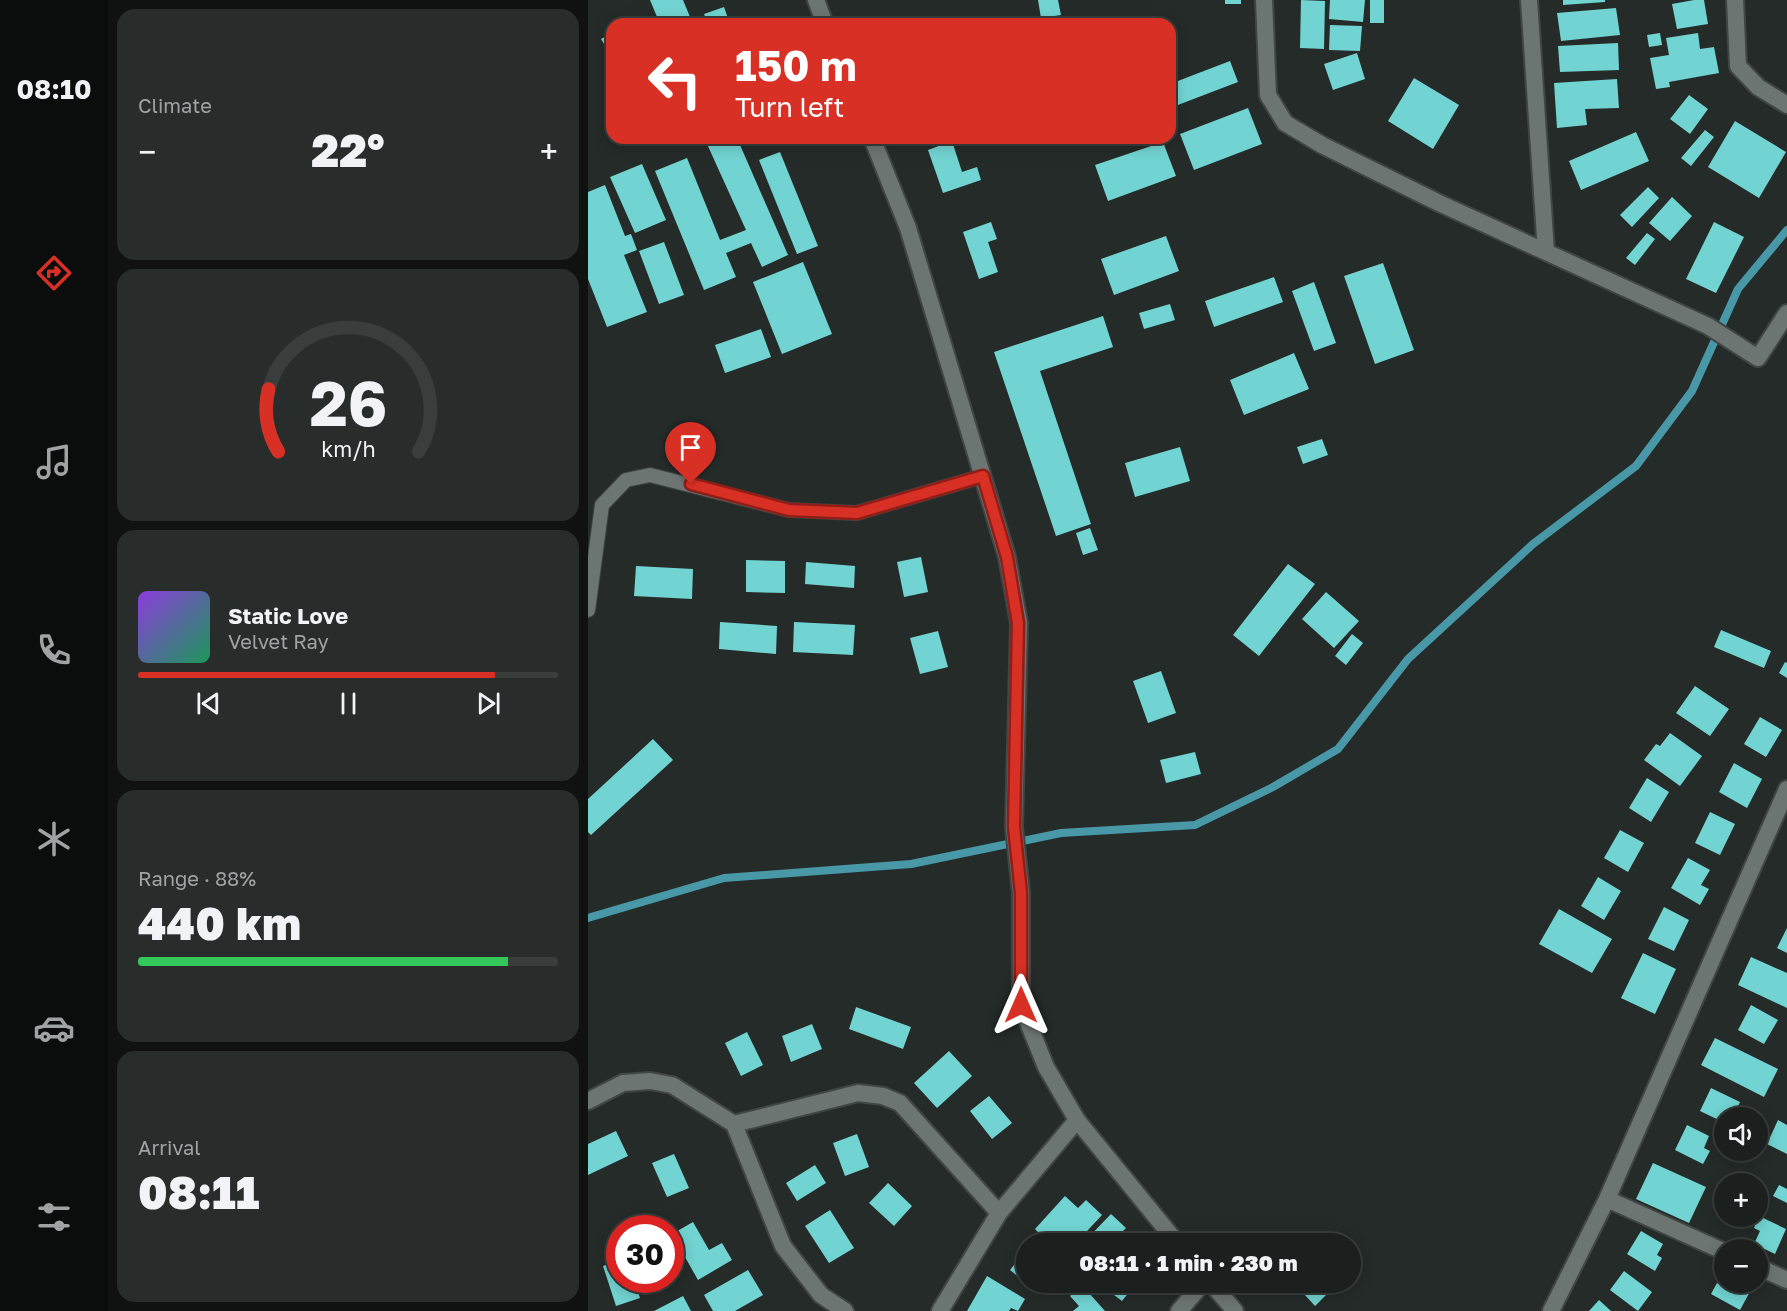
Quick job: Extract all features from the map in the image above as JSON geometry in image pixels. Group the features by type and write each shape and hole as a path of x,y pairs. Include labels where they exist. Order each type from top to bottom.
{"street":[{"path":"816,0 823,18"},
{"path":"1264,0 1268,95 1286,123 1322,145 1439,203 1708,326 1758,358 1787,313"},
{"path":"1529,0 1546,252"},
{"path":"1735,0 1738,66 1758,87 1787,105"},
{"path":"874,144 908,228 1007,557 1018,623 1014,827 1021,893 1021,1005 1046,1067 1077,1120 1169,1233"},
{"path":"1551,1311 1606,1199 1787,789"},
{"path":"588,1101 623,1083 650,1081 672,1084 734,1124 783,1246 820,1295 845,1311"},
{"path":"734,1124 858,1093 883,1096 900,1103 999,1213"},
{"path":"940,1311 999,1213 1077,1120"},
{"path":"1606,1199 1714,1247"},
{"path":"1768,1271 1787,1280"},
{"path":"1179,1311 1195,1293"},
{"path":"1219,1293 1235,1311"}],"lane":[{"path":"588,610 602,505 626,480 650,475 789,510 857,513 983,476"}],"building":[{"path":"650,0 683,0 690,18 658,18"},
{"path":"1038,0 1058,0 1061,15 1041,18"},
{"path":"1225,0 1241,0 1241,4 1225,4"},
{"path":"1301,0 1325,1 1324,49 1300,48"},
{"path":"1330,0 1365,0 1363,22 1329,19"},
{"path":"1370,0 1384,0 1384,23 1370,23"},
{"path":"1563,0 1605,0 1605,2 1563,5"},
{"path":"1704,0 1708,24 1677,29 1672,4"},
{"path":"724,7 728,18 706,18 704,14"},
{"path":"1616,8 1620,35 1561,41 1557,13"},
{"path":"1330,25 1362,26 1360,51 1329,50"},
{"path":"1660,33 1662,45 1649,47 1647,35"},
{"path":"1698,33 1700,49 1714,47 1719,73 1669,82 1670,87 1656,89 1650,58 1669,55 1666,38"},
{"path":"606,36 606,47 601,39"},
{"path":"1618,43 1619,70 1560,72 1558,46"},
{"path":"1357,53 1365,79 1333,90 1324,64"},
{"path":"1230,61 1238,82 1176,106 1176,82"},
{"path":"1414,78 1459,105 1433,149 1388,121"},
{"path":"1617,79 1619,108 1585,109 1587,125 1557,128 1554,83"},
{"path":"1689,95 1708,109 1690,134 1670,119"},
{"path":"1248,108 1262,144 1194,170 1180,134"},
{"path":"1735,121 1786,152 1759,198 1708,167"},
{"path":"1705,130 1714,137 1691,166 1681,158"},
{"path":"1636,132 1649,161 1581,190 1569,161"},
{"path":"707,144 740,144 788,255 762,267 751,243 726,253 736,277 704,290 655,171 687,158 720,240 746,230"},
{"path":"944,144 953,144 962,172 977,167 981,180 943,193 928,150"},
{"path":"1157,144 1164,144 1176,176 1108,201 1095,165"},
{"path":"780,152 818,246 797,254 759,160"},
{"path":"642,164 666,220 635,233 610,177"},
{"path":"605,185 625,236 631,234 637,250 624,255 647,312 607,327 588,279 588,192"},
{"path":"1648,187 1659,198 1632,227 1620,215"},
{"path":"1672,197 1692,216 1670,241 1649,223"},
{"path":"991,222 997,239 988,242 998,272 979,279 963,232"},
{"path":"1714,222 1744,237 1716,293 1686,279"},
{"path":"1647,233 1655,239 1635,265 1626,258"},
{"path":"1166,236 1179,271 1114,295 1101,259"},
{"path":"664,242 684,295 659,304 639,251"},
{"path":"803,262 832,334 782,354 753,282"},
{"path":"1383,263 1414,350 1375,364 1344,276"},
{"path":"1274,277 1283,302 1214,327 1205,301"},
{"path":"1314,282 1336,343 1314,351 1292,291"},
{"path":"1170,304 1175,320 1144,329 1139,313"},
{"path":"1103,316 1113,347 1040,371 1091,524 1056,536 994,352"},
{"path":"761,329 771,357 725,373 715,345"},
{"path":"1294,353 1309,389 1244,415 1230,380"},
{"path":"1322,439 1328,455 1303,464 1297,447"},
{"path":"1180,447 1190,481 1135,497 1125,463"},
{"path":"1090,528 1098,550 1083,555 1076,533"},
{"path":"921,557 928,592 904,597 897,562"},
{"path":"746,560 785,561 785,593 746,592"},
{"path":"806,562 855,566 854,588 805,584"},
{"path":"1288,564 1315,584 1259,656 1233,635"},
{"path":"636,566 693,569 692,599 634,596"},
{"path":"1326,592 1359,621 1334,648 1302,619"},
{"path":"720,622 777,626 776,654 719,649"},
{"path":"794,622 855,625 853,655 793,652"},
{"path":"1721,630 1771,651 1764,668 1714,647"},
{"path":"938,631 948,667 920,674 910,638"},
{"path":"1352,634 1363,643 1346,665 1335,656"},
{"path":"1785,662 1787,663 1787,678 1779,673"},
{"path":"1161,671 1176,713 1148,723 1133,681"},
{"path":"1695,686 1729,709 1710,736 1676,713"},
{"path":"1760,717 1782,730 1766,757 1744,744"},
{"path":"1670,733 1702,756 1680,786 1644,760 1656,744 1660,746"},
{"path":"653,739 673,760 591,835 588,832 588,799"},
{"path":"1195,752 1201,774 1166,783 1160,760"},
{"path":"1734,763 1762,779 1747,808 1719,792"},
{"path":"1647,778 1669,792 1651,822 1629,808"},
{"path":"1710,812 1735,824 1720,855 1695,843"},
{"path":"1620,830 1644,843 1628,872 1604,858"},
{"path":"1688,858 1710,870 1701,885 1709,889 1700,905 1671,888"},
{"path":"1598,877 1621,891 1604,920 1581,906"},
{"path":"1664,907 1689,920 1674,951 1648,939"},
{"path":"1559,909 1612,939 1592,973 1539,944"},
{"path":"1787,928 1787,953 1777,948"},
{"path":"1643,953 1676,969 1655,1014 1621,998"},
{"path":"1751,957 1787,973 1787,1008 1738,985"},
{"path":"1751,1005 1778,1020 1764,1044 1738,1030"},
{"path":"856,1007 911,1027 903,1049 849,1029"},
{"path":"812,1024 822,1049 791,1062 782,1036"},
{"path":"747,1032 763,1065 741,1076 725,1043"},
{"path":"1715,1038 1778,1069 1764,1097 1701,1065"},
{"path":"949,1051 972,1076 937,1108 914,1083"},
{"path":"1711,1088 1740,1102 1738,1107 1714,1107 1714,1118 1700,1111"},
{"path":"989,1096 1012,1123 992,1139 970,1111"},
{"path":"1778,1120 1787,1125 1787,1154 1768,1144"},
{"path":"1687,1125 1709,1136 1704,1148 1710,1151 1703,1164 1675,1150"},
{"path":"616,1131 628,1156 588,1175 588,1144"},
{"path":"857,1134 869,1167 845,1176 833,1143"},
{"path":"674,1154 689,1188 667,1197 652,1163"},
{"path":"1653,1163 1706,1187 1689,1223 1636,1199"},
{"path":"815,1165 826,1183 797,1201 786,1183"},
{"path":"888,1183 912,1206 894,1226 869,1203"},
{"path":"1779,1185 1787,1189 1787,1203 1773,1196"},
{"path":"1065,1196 1078,1208 1086,1200 1102,1215 1085,1233 1039,1233 1035,1229"},
{"path":"830,1210 854,1248 829,1263 805,1226"},
{"path":"1111,1214 1126,1228 1121,1233 1093,1233"},
{"path":"1768,1220 1786,1229 1775,1254 1768,1251 1768,1239 1756,1239 1760,1231 1754,1228 1768,1227"},
{"path":"693,1222 709,1250 722,1243 732,1260 698,1280 684,1255 684,1227"},
{"path":"1641,1231 1663,1244 1657,1255 1662,1258 1655,1271 1627,1254"},
{"path":"1016,1262 1016,1275 1010,1270"},
{"path":"748,1270 763,1295 735,1311 713,1311 704,1295"},
{"path":"1624,1271 1652,1292 1638,1311 1610,1290"},
{"path":"987,1276 1025,1299 1018,1311 1011,1308 1009,1311 967,1311"},
{"path":"1714,1288 1714,1293 1749,1293 1740,1310 1711,1294"},
{"path":"612,1293 638,1293 640,1298 616,1306"},
{"path":"1073,1293 1089,1293 1105,1311 1073,1311 1079,1306 1070,1296"},
{"path":"1111,1293 1128,1293 1122,1301"},
{"path":"1303,1293 1328,1293 1315,1306"},
{"path":"683,1296 691,1311 654,1311"},
{"path":"1599,1300 1611,1311 1589,1311"}],"waterway":[{"path":"588,918 724,878 911,864 1061,833 1195,825 1273,787 1338,749 1408,659 1533,544 1636,466 1692,391 1738,289 1787,230"}],"route":[{"path":"691,484 789,510 857,513 983,476 1007,557 1018,623 1014,827 1021,893 1021,1005"}]}
